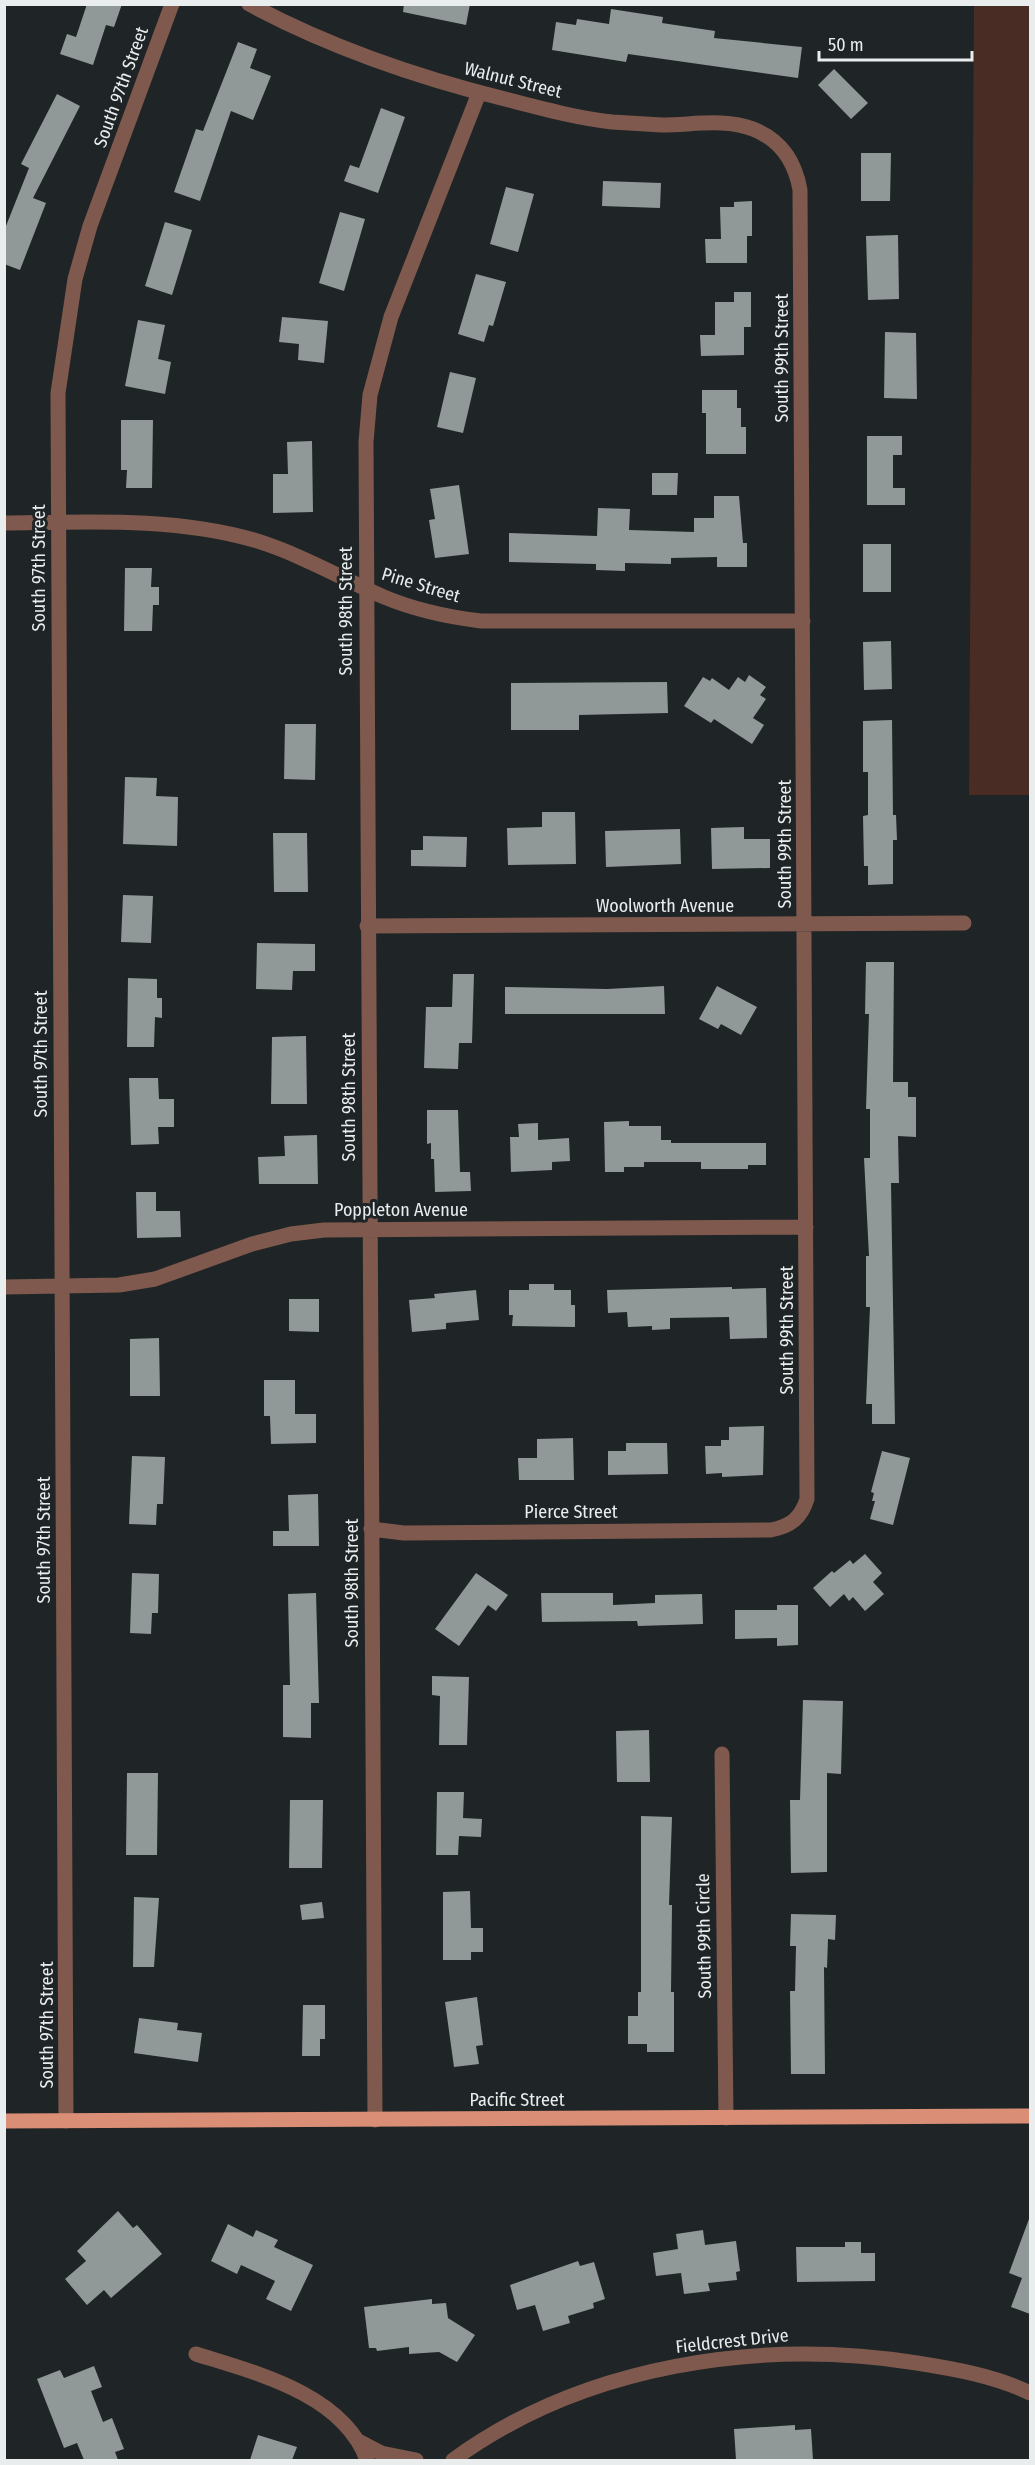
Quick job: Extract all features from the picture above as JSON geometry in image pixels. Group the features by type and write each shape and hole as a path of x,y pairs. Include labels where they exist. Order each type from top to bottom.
{"main road":[{"name":"Pacific Street","path":"4,2121 1030,2116"}],"street":[{"name":"South 97th Street","path":"66,2121 58,393 75,279 90,226 172,4"},
{"name":"Walnut Street","path":"249,4 338,48 403,71 479,93 611,122 661,125 728,123 752,128 778,143"},
{"name":"South 98th Street","path":"375,2120 366,442 375,372 391,317 479,93"},
{"name":"South 99th Street","path":"771,1530 794,1522 803,1512 807,1499 800,190 789,156 778,143"},
{"name":"Pine Street","path":"4,523 147,523 224,532 285,551 365,588 428,611 481,621 803,621"},
{"name":"Woolworth Avenue","path":"367,926 963,923"},
{"name":"Poppleton Avenue","path":"4,1287 119,1285 155,1279 252,1244 291,1234 369,1229 806,1227"},
{"name":"Pierce Street","path":"371,1529 404,1533 771,1530"},
{"name":"South 99th Circle","path":"722,1754 726,2118"},
{"path":"196,2354 271,2377 296,2388 338,2420 360,2442 381,2453 416,2460"},
{"name":"Fieldcrest Drive","path":"453,2460 501,2431 557,2402 615,2382 664,2369 721,2359 786,2354 874,2357 947,2368 1000,2380 1030,2393"},
{"path":"360,2442 366,2460"}],"shaded area":[{"path":"974,5 1030,5 1030,795 969,795"}],"building":[{"path":"87,4 122,4 114,27 106,25 93,65 60,54 67,34 76,37"},
{"path":"404,4 470,4 466,25 403,12"},
{"path":"611,9 663,17 662,23 715,31 714,38 802,47 798,78 628,54 626,62 552,50 556,22 576,25 577,19 609,24"},
{"path":"238,42 257,49 250,68 271,76 253,120 231,111 200,201 174,192 196,129 203,131"},
{"path":"834,69 868,103 851,119 818,85"},
{"path":"57,94 80,106 33,198 46,203 20,270 4,264 4,231 29,168 21,164"},
{"path":"381,108 405,117 378,193 344,181 350,165 359,168"},
{"path":"861,153 891,153 890,201 861,201"},
{"path":"603,181 661,183 660,208 602,206"},
{"path":"506,187 534,194 518,252 490,244"},
{"path":"752,201 752,236 747,236 747,263 706,263 705,239 721,239 720,207 734,207 734,202"},
{"path":"340,212 365,219 344,291 319,283"},
{"path":"165,222 192,230 172,295 145,286"},
{"path":"898,235 899,299 868,300 866,236"},
{"path":"476,274 506,282 493,326 489,325 484,342 458,334"},
{"path":"734,292 751,292 751,327 744,327 744,355 701,356 700,335 715,335 715,302 734,302"},
{"path":"282,317 328,321 324,363 298,360 299,344 279,342"},
{"path":"138,320 165,325 158,359 171,362 165,394 125,386"},
{"path":"885,332 916,333 917,399 884,398"},
{"path":"450,372 476,378 463,433 437,427"},
{"path":"702,390 737,390 737,408 741,408 741,427 746,427 746,454 706,454 706,413 702,413"},
{"path":"121,420 153,420 152,488 126,488 127,470 121,470"},
{"path":"867,436 902,436 902,455 893,455 893,488 905,488 905,505 867,505"},
{"path":"312,441 313,512 273,513 273,474 288,474 287,442"},
{"path":"652,473 678,473 677,495 652,495"},
{"path":"459,485 469,554 435,558 429,520 435,519 430,489"},
{"path":"714,496 739,496 743,543 747,543 747,567 717,567 717,557 671,558 671,564 625,563 625,571 596,570 596,564 509,562 509,533 597,536 598,508 630,509 629,530 694,532 694,518 714,518"},
{"path":"863,544 891,544 891,592 863,592"},
{"path":"125,568 152,568 151,587 159,587 159,605 153,605 152,631 124,631"},
{"path":"891,641 892,689 864,690 863,642"},
{"path":"749,675 766,687 760,695 766,699 753,718 764,725 752,744 714,719 711,723 684,706 703,677 710,681 712,678 729,690 738,677 745,682"},
{"path":"667,682 668,713 579,715 579,730 511,730 511,683"},
{"path":"892,720 893,815 896,815 897,840 893,840 893,884 868,885 868,866 864,866 863,816 868,815 868,772 863,772 863,721"},
{"path":"285,724 316,724 315,780 284,779"},
{"path":"125,777 157,778 156,796 178,797 177,846 123,844"},
{"path":"542,812 575,812 576,864 508,865 507,828 542,827"},
{"path":"744,827 744,839 770,839 770,868 712,869 711,828"},
{"path":"680,829 681,864 606,867 605,831"},
{"path":"273,833 307,833 308,892 274,892"},
{"path":"423,836 467,837 466,867 411,866 411,850 423,850"},
{"path":"123,895 153,896 151,943 121,942"},
{"path":"257,943 315,944 315,971 293,971 292,990 256,989"},
{"path":"866,962 894,962 893,1082 908,1082 908,1097 916,1097 916,1137 898,1136 899,1183 891,1183 895,1424 872,1424 872,1404 866,1404 870,1307 866,1307 866,1256 869,1256 864,1158 870,1158 870,1109 866,1109 869,1014 865,1014"},
{"path":"453,974 474,974 472,1043 459,1043 458,1069 424,1068 426,1007 452,1007"},
{"path":"128,978 157,979 157,998 162,998 162,1018 155,1017 154,1047 127,1047"},
{"path":"664,986 665,1014 505,1014 505,987 607,989"},
{"path":"717,986 757,1007 741,1035 721,1024 718,1029 699,1019"},
{"path":"306,1036 307,1104 271,1104 272,1037"},
{"path":"129,1078 158,1078 159,1099 174,1099 174,1127 158,1127 159,1144 131,1145"},
{"path":"427,1110 458,1110 460,1172 470,1172 471,1191 435,1192 434,1159 431,1159 431,1143 427,1144"},
{"path":"629,1121 629,1126 661,1126 661,1140 671,1140 671,1143 766,1143 766,1165 748,1165 748,1169 701,1169 701,1162 644,1162 644,1167 624,1167 624,1172 605,1172 604,1122"},
{"path":"538,1123 538,1140 569,1138 570,1161 552,1162 552,1170 511,1172 510,1137 519,1137 518,1124"},
{"path":"317,1135 318,1184 259,1184 258,1157 285,1156 284,1136"},
{"path":"136,1192 156,1192 156,1211 180,1211 181,1237 137,1238"},
{"path":"529,1284 554,1284 554,1290 571,1290 571,1305 575,1305 575,1327 512,1326 513,1315 509,1315 509,1290 529,1290"},
{"path":"732,1287 732,1289 766,1288 767,1338 730,1339 729,1317 670,1318 670,1329 652,1330 652,1326 628,1327 627,1312 608,1313 607,1290"},
{"path":"476,1290 479,1320 446,1323 446,1329 412,1332 409,1300 435,1298 434,1294"},
{"path":"289,1299 319,1299 319,1332 289,1331"},
{"path":"159,1338 160,1396 130,1396 130,1339"},
{"path":"264,1380 295,1380 295,1414 316,1414 316,1443 271,1444 270,1416 264,1416"},
{"path":"764,1426 763,1475 722,1477 722,1473 706,1474 705,1446 721,1446 721,1440 729,1440 729,1427"},
{"path":"573,1438 574,1480 519,1480 518,1458 537,1458 537,1439"},
{"path":"626,1443 667,1443 668,1474 608,1475 608,1451 626,1451"},
{"path":"882,1451 910,1458 893,1525 870,1519 875,1501 872,1501 874,1493 871,1492"},
{"path":"132,1456 165,1457 163,1504 157,1504 156,1525 129,1524"},
{"path":"318,1494 319,1546 273,1546 273,1531 289,1531 288,1495"},
{"path":"865,1554 882,1573 873,1582 884,1594 865,1611 853,1597 849,1601 844,1594 830,1607 813,1588 832,1571 834,1573 850,1560 853,1564"},
{"path":"132,1573 159,1574 158,1613 152,1613 151,1634 130,1633"},
{"path":"476,1573 508,1595 496,1611 488,1605 459,1646 435,1629"},
{"path":"316,1593 319,1703 311,1703 311,1738 283,1737 283,1685 290,1685 288,1594"},
{"path":"541,1593 613,1593 613,1605 655,1603 655,1595 702,1594 703,1624 638,1626 637,1621 542,1622"},
{"path":"777,1605 798,1605 798,1645 777,1646 777,1638 735,1639 735,1610 777,1610"},
{"path":"432,1676 469,1677 467,1745 439,1745 440,1696 432,1695"},
{"path":"803,1700 843,1701 841,1774 827,1773 827,1872 791,1873 790,1800 800,1800"},
{"path":"649,1730 650,1782 617,1782 616,1731"},
{"path":"127,1773 158,1773 157,1855 126,1855"},
{"path":"437,1792 464,1792 463,1818 482,1819 481,1837 459,1836 458,1855 436,1855"},
{"path":"290,1800 323,1800 322,1868 289,1868"},
{"path":"641,1816 672,1817 669,1905 672,1905 671,1992 674,1992 674,2052 647,2052 647,2044 628,2044 628,2016 638,2016 638,1992 641,1992"},
{"path":"470,1891 471,1928 483,1928 483,1952 471,1952 471,1960 443,1960 443,1892"},
{"path":"134,1897 159,1898 154,1967 133,1967"},
{"path":"322,1902 324,1918 302,1920 300,1905"},
{"path":"791,1914 836,1915 835,1940 828,1939 827,1968 824,1967 825,2074 791,2074 790,1991 795,1991 796,1946 790,1946"},
{"path":"477,1997 483,2045 476,2046 479,2064 454,2067 445,2002"},
{"path":"303,2005 325,2005 325,2039 320,2039 320,2056 302,2056"},
{"path":"139,2018 178,2023 177,2030 202,2033 198,2062 134,2053"},
{"path":"118,2211 133,2228 137,2225 162,2254 111,2298 104,2290 87,2305 65,2279 86,2261 77,2251"},
{"path":"1029,2219 1030,2314 1011,2307 1022,2278 1009,2273"},
{"path":"228,2224 253,2237 256,2230 278,2240 274,2247 313,2265 291,2311 266,2299 275,2281 241,2265 237,2274 211,2261"},
{"path":"703,2230 705,2245 736,2241 740,2271 736,2272 737,2280 708,2283 710,2291 684,2294 681,2273 656,2276 653,2253 678,2249 676,2234"},
{"path":"845,2242 861,2242 861,2253 875,2253 875,2281 797,2282 796,2247 845,2247"},
{"path":"578,2261 580,2266 594,2262 605,2299 593,2303 594,2308 568,2316 570,2323 543,2331 535,2305 517,2310 510,2285"},
{"path":"432,2299 432,2304 446,2303 448,2318 475,2335 457,2362 439,2352 409,2354 409,2347 377,2351 376,2348 369,2348 364,2307"},
{"path":"94,2366 102,2387 91,2391 103,2422 112,2418 124,2449 115,2452 118,2460 84,2460 77,2443 64,2448 37,2379 60,2370 64,2378"},
{"path":"795,2425 795,2430 811,2429 813,2460 736,2460 734,2429"},
{"path":"258,2435 297,2447 292,2460 250,2460"}]}
